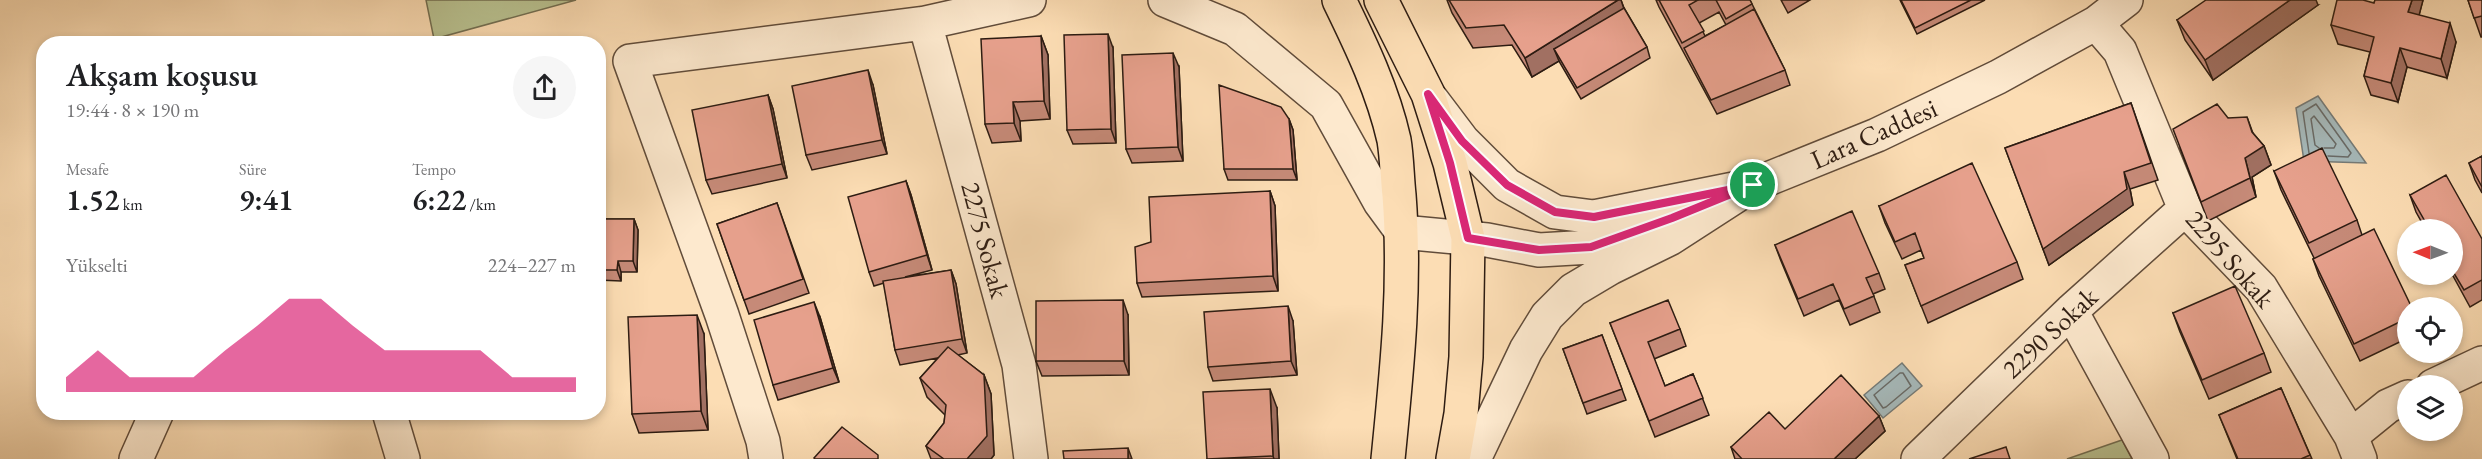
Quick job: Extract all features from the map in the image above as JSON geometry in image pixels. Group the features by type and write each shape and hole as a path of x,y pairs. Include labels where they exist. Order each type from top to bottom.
{"main road":[{"path":"1339,0 1362,46 1382,99 1394,142 1402,232 1402,325 1388,459"},
{"path":"1381,0 1428,94 1450,163 1468,238 1466,357 1461,414 1452,459"}],"street":[{"path":"766,459 763,441 722,315 630,61 925,23 1029,0"},
{"path":"1165,0 1235,29 1326,105 1380,202 1402,232 1468,238 1539,250 1591,247 1672,218 1753,185"},
{"name":"Lara Caddesi","path":"1474,459 1526,350 1547,316 1573,290 1610,268 1671,238 1753,185 1877,135 1968,92 2096,23 2126,0"},
{"name":"2275 Sokak","path":"925,23 1019,365 1031,459"},
{"name":"2295 Sokak","path":"2096,23 2120,51 2185,209 2261,288 2356,447"},
{"path":"1428,94 1462,141 1507,185 1555,212 1594,217 1753,185"},
{"name":"2290 Sokak","path":"1918,459 2071,311 2185,209"},
{"path":"2071,311 2152,459"},
{"path":"2456,375 2482,363"},
{"path":"2356,447 2388,406 2397,402"},
{"path":"136,459 154,420"},
{"path":"391,420 403,459"}],"green space":[{"path":"426,0 576,0 445,36 433,36"},
{"path":"2122,440 2132,459 2067,459"}],"water":[{"path":"2318,96 2366,163 2304,161 2296,108"},
{"path":"1902,363 1922,386 1883,418 1864,395"}],"building":[{"path":"1449,0 1618,0 1525,58 1504,25 1466,28"},
{"path":"1659,0 1698,0 1689,5 1704,31 1682,43"},
{"path":"1716,0 1750,0 1752,4 1726,19"},
{"path":"1901,0 1971,0 1915,28"},
{"path":"2206,0 2290,0 2205,60 2177,20"},
{"path":"2337,0 2363,0 2374,3 2375,0 2412,0 2408,12 2450,23 2441,59 2400,48 2391,83 2364,76 2374,37 2331,25"},
{"path":"2468,0 2482,0 2482,16 2474,18"},
{"path":"1624,8 1647,47 1577,88 1554,49"},
{"path":"1754,9 1785,70 1711,100 1684,48"},
{"path":"1108,34 1111,129 1067,130 1064,35"},
{"path":"1041,36 1044,101 1013,102 1014,123 985,124 981,39"},
{"path":"1173,53 1178,147 1126,149 1122,55"},
{"path":"868,70 882,140 806,155 792,86"},
{"path":"1219,85 1281,107 1289,119 1293,169 1224,169"},
{"path":"768,95 782,164 706,180 692,110"},
{"path":"2131,103 2151,163 2124,172 2127,189 2043,249 2005,148"},
{"path":"2217,104 2228,118 2247,117 2252,132 2264,146 2245,158 2250,178 2201,202 2173,129"},
{"path":"2322,148 2357,220 2309,243 2274,171"},
{"path":"2482,156 2482,187 2469,163"},
{"path":"1972,163 2017,262 1921,306 1905,265 1924,258 1915,233 1895,242 1879,206"},
{"path":"2446,175 2482,239 2482,280 2464,290 2461,285 2463,285 2463,219 2424,219 2410,195"},
{"path":"906,181 927,255 869,272 848,197"},
{"path":"1270,191 1273,276 1137,283 1135,247 1151,242 1149,197"},
{"path":"777,203 803,279 744,300 717,224"},
{"path":"1852,211 1879,273 1866,278 1874,296 1844,309 1833,284 1798,299 1775,245"},
{"path":"606,219 634,219 633,261 618,261 617,270 606,270"},
{"path":"2374,229 2397,277 2397,285 2401,285 2407,297 2397,297 2397,323 2354,344 2313,259"},
{"path":"951,270 962,339 895,350 883,281"},
{"path":"2235,286 2264,353 2202,380 2173,313"},
{"path":"1123,300 1124,361 1036,361 1036,301"},
{"path":"1668,300 1680,329 1648,342 1665,386 1693,374 1703,398 1649,421 1610,323"},
{"path":"814,302 833,368 773,385 754,320"},
{"path":"1288,306 1291,361 1208,367 1204,312"},
{"path":"697,315 701,411 632,414 628,317"},
{"path":"1602,335 1622,389 1583,403 1563,349"},
{"path":"948,347 984,375 987,436 967,459 944,459 926,446 944,423 946,405 920,378"},
{"path":"1841,375 1879,416 1834,459 1742,459 1731,447 1769,412 1785,429"},
{"path":"2281,388 2310,455 2301,459 2238,459 2219,415"},
{"path":"1270,389 1273,456 1207,459 1203,392"},
{"path":"842,427 878,455 878,459 815,459"},
{"path":"2006,447 2010,459 1969,459"},
{"path":"1128,448 1128,459 1064,459 1063,451"}],"route":[{"path":"1428,94 1462,141 1507,185 1555,212 1594,217 1753,185 1672,218 1591,247 1539,250 1468,238 1450,163 1428,94"}]}
